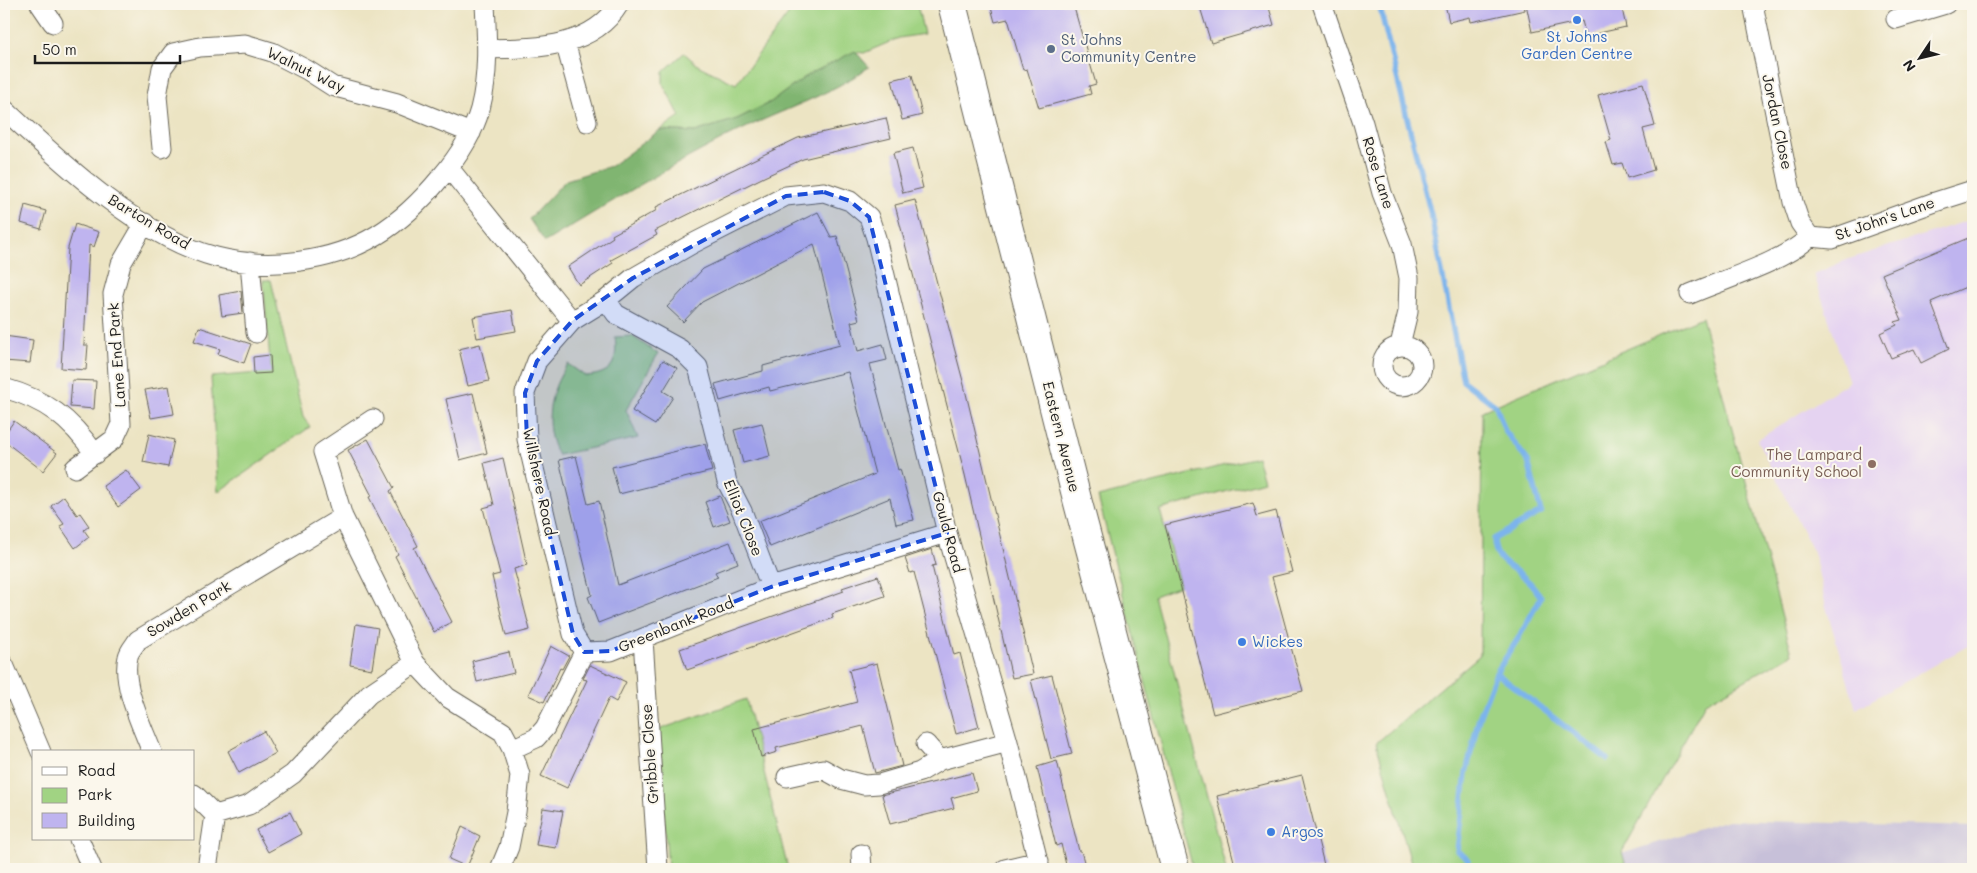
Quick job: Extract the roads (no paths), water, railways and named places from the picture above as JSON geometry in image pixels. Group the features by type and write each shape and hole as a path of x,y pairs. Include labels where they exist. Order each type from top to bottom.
{"main road":[{"name":"Eastern Avenue","path":"952,4 1078,503 1175,869"}],"street":[{"path":"40,4 54,23"},
{"name":"Barton Road","path":"4,109 37,140 118,206 181,244 216,256 266,264 315,258 345,249 376,236 402,218 426,196 449,168 471,133 480,109 486,80 488,49 485,4"},
{"path":"488,49 531,48 565,42 590,32 612,16 619,4"},
{"name":"Rose Lane","path":"1322,4 1363,123 1382,193 1402,244 1409,278 1408,312 1400,345"},
{"name":"Jordan Close","path":"1753,4 1793,202 1800,223 1810,237"},
{"path":"1896,19 1946,4"},
{"path":"565,42 587,122"},
{"name":"Walnut Way","path":"162,148 157,96 162,68 173,53 200,47 245,44 272,52 307,70 332,86 397,103 471,133"},
{"path":"449,168 572,321"},
{"name":"St John's Lane","path":"1810,237 1832,239 1973,190"},
{"name":"Willshere Road","path":"584,652 573,634 527,439 525,393 537,361 572,321 606,300 633,278 692,244 786,196 824,192 850,200"},
{"name":"Gould Road","path":"850,200 869,217 876,238 947,533 1008,742 1040,865"},
{"name":"Lane End Park","path":"75,468 114,439 121,424 114,294 121,264 145,223"},
{"path":"1690,294 1764,263 1801,245 1810,237"},
{"path":"250,262 256,333"},
{"name":"Elliot Close","path":"606,300 616,314 680,349 698,367 720,448 727,482 742,510 771,587"},
{"path":"4,388 30,396 60,414 81,434 95,454"},
{"path":"373,419 323,452 344,517 415,663 447,697 503,732 512,749 520,776 516,812 509,847 500,869"},
{"name":"Sowden Park","path":"151,750 135,707 126,672 128,654 138,640 344,517"},
{"name":"Greenbank Road","path":"584,652 611,651 771,587 947,533"},
{"name":"Gribble Close","path":"643,639 658,869"},
{"path":"512,749 536,738 545,728 584,652"},
{"path":"214,815 249,805 293,774 369,694 415,663"},
{"path":"4,665 40,750"},
{"path":"787,778 823,769 841,779 864,785 879,784 920,772 940,760 1008,742"},
{"path":"926,744 940,760"},
{"path":"195,795 214,815"},
{"path":"207,869 214,815"},
{"path":"79,840 92,869"},
{"path":"1005,869 1040,865"}],"waterway":[{"path":"1379,4 1431,215 1463,381 1496,406 1505,431 1528,461 1541,512 1494,539 1497,554 1501,559 1523,576 1541,597 1496,673 1479,718 1466,773 1457,851 1469,860"},
{"path":"1496,673 1607,759"}],"place":[{"name":"St Johns Garden Centre","path":"1577,20"},
{"name":"St Johns Community Centre","path":"1051,49"},
{"name":"The Lampard Community School","path":"1872,464"},
{"name":"Wickes","path":"1242,642"},
{"name":"Argos","path":"1271,832"}]}
